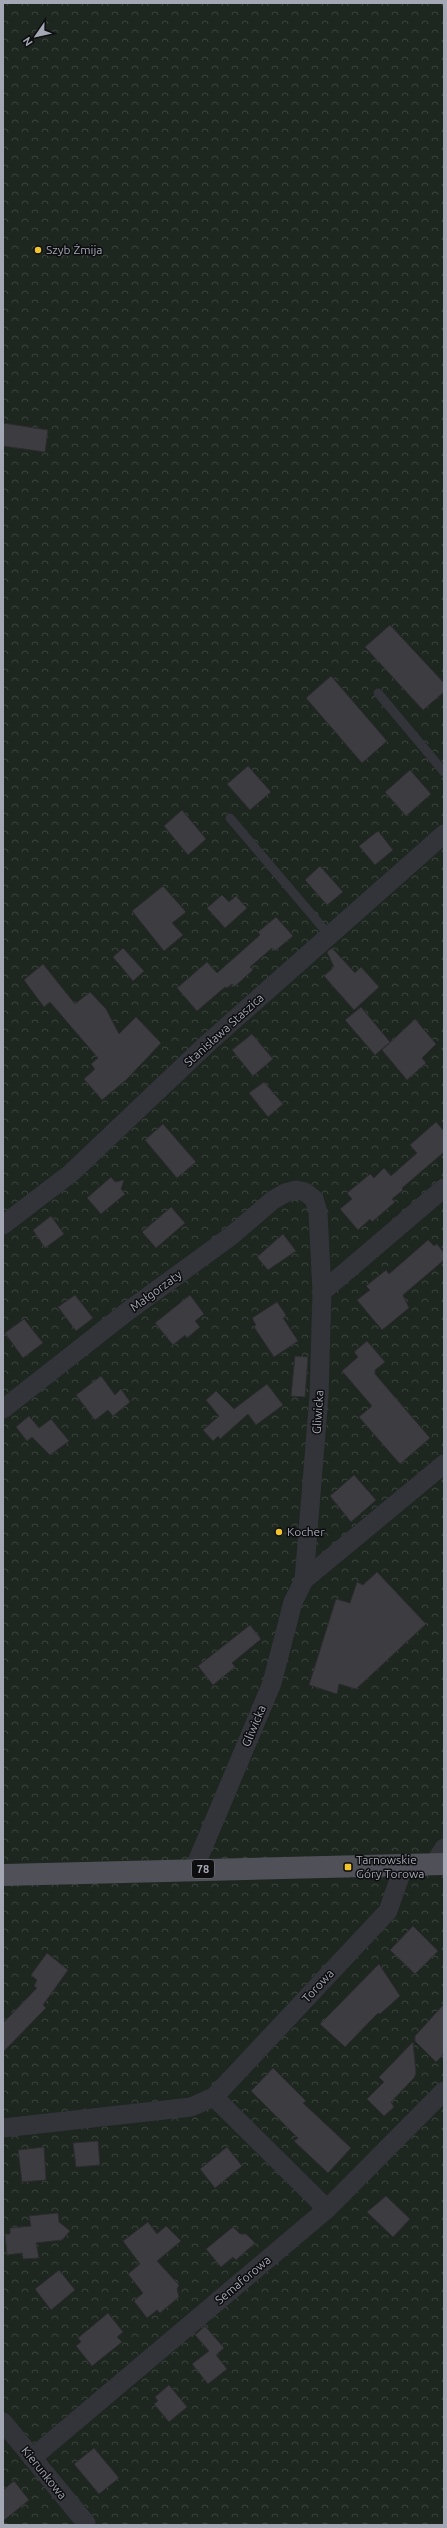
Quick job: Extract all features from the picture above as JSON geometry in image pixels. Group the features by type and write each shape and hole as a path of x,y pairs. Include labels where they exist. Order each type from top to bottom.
{"main road":[{"name":"78","path":"3,1875 194,1869 404,1865 441,1859"}],"street":[{"name":"Stanisława Staszica","path":"3,1225 71,1173 208,1043 444,834"},
{"path":"322,1292 444,1188"},
{"name":"Małgorzaty","path":"3,1409 128,1311 231,1236 273,1200 285,1193 296,1190 305,1192 314,1199"},
{"name":"Gliwicka","path":"194,1869 272,1683 293,1602 304,1580 319,1396 322,1292 318,1212 314,1199"},
{"name":"Gliwicka","path":"304,1580 444,1464"},
{"name":"Torowa","path":"3,2128 190,2107 214,2097 388,1911 404,1865"},
{"name":"Semaforowa","path":"32,2458 327,2209 444,2091"},
{"path":"214,2097 327,2209"},
{"name":"Kierunkowa","path":"3,2422 86,2523"}],"lane":[{"path":"378,694 444,772"},
{"path":"230,818 329,935"}],"green space":[{"path":"3,3 444,3 444,2525 3,2525"}],"building":[{"path":"3,423 48,430 45,452 3,446"},
{"path":"390,625 444,683 444,692 423,710 365,647"},
{"path":"331,676 387,741 362,763 306,698"},
{"path":"248,766 271,792 250,810 227,784"},
{"path":"410,770 431,794 406,816 385,792"},
{"path":"182,810 206,839 188,855 164,826"},
{"path":"378,831 393,850 375,865 359,846"},
{"path":"320,866 343,892 327,905 305,880"},
{"path":"163,886 186,912 172,923 183,935 164,951 132,911"},
{"path":"222,895 229,902 236,896 247,908 225,928 207,908"},
{"path":"276,917 293,936 275,951 272,948 250,967 253,970 234,987 232,984 227,988 225,987 197,1011 177,988 207,962 217,973 260,935 258,932"},
{"path":"123,948 144,971 133,981 113,957"},
{"path":"332,948 355,973 361,967 379,987 354,1010 324,976 334,967 327,952"},
{"path":"43,964 75,1004 90,992 106,1009 119,1034 136,1017 161,1043 127,1079 102,1100 84,1079 95,1069 91,1064 98,1058 50,1002 44,1007 24,980"},
{"path":"361,1007 390,1042 375,1055 345,1020"},
{"path":"415,1019 436,1044 422,1058 426,1063 407,1080 382,1050"},
{"path":"252,1034 273,1059 253,1076 232,1050"},
{"path":"264,1082 283,1104 268,1117 249,1093"},
{"path":"436,1122 444,1131 444,1152 402,1188 403,1190 392,1199 395,1202 372,1222 370,1219 358,1230 340,1209 352,1199 347,1193 370,1174 374,1178 384,1168 391,1176 417,1153 410,1145"},
{"path":"163,1124 196,1162 177,1178 145,1140"},
{"path":"111,1177 115,1182 124,1180 121,1189 125,1194 101,1214 87,1198"},
{"path":"171,1207 185,1223 156,1248 142,1232"},
{"path":"51,1216 64,1234 45,1248 33,1230"},
{"path":"283,1234 296,1251 268,1270 257,1257"},
{"path":"428,1240 434,1246 437,1244 444,1253 444,1260 403,1295 409,1308 382,1330 357,1300 370,1290 366,1286 386,1270 389,1274"},
{"path":"75,1295 93,1318 76,1331 58,1307"},
{"path":"190,1295 204,1314 195,1321 200,1327 187,1338 185,1335 173,1345 155,1323"},
{"path":"277,1302 286,1315 283,1318 298,1341 274,1357 254,1327 256,1325 252,1318"},
{"path":"24,1319 43,1343 23,1358 5,1333"},
{"path":"367,1341 385,1362 375,1370 375,1374 430,1438 400,1464 359,1417 372,1406 342,1371 358,1357 354,1352"},
{"path":"295,1356 308,1357 305,1397 291,1396"},
{"path":"101,1376 115,1395 121,1389 130,1402 113,1416 108,1410 95,1420 76,1395"},
{"path":"267,1384 283,1405 256,1425 248,1414 220,1439 218,1436 213,1441 203,1430 219,1416 206,1400 216,1391 234,1409"},
{"path":"29,1416 39,1428 51,1419 69,1441 50,1455 32,1437 27,1441 16,1427"},
{"path":"354,1475 376,1500 351,1522 330,1496"},
{"path":"377,1572 426,1624 356,1689 339,1684 337,1694 309,1685 336,1599 350,1603 357,1582 363,1585"},
{"path":"250,1625 261,1639 232,1663 235,1667 213,1685 198,1666"},
{"path":"413,1926 438,1951 415,1974 390,1950"},
{"path":"47,1953 68,1970 43,2005 46,2008 3,2052 3,2023 37,1988 34,1986 37,1980 31,1975"},
{"path":"379,1964 400,1996 380,2014 378,2013 345,2047 320,2024"},
{"path":"444,2004 444,2054 436,2062 415,2041 415,2036"},
{"path":"413,2042 416,2073 414,2078 391,2102 394,2107 384,2116 367,2099 384,2082 379,2077"},
{"path":"273,2068 306,2101 303,2103 351,2148 328,2173 294,2141 298,2138 251,2091"},
{"path":"98,2141 100,2165 76,2167 73,2143"},
{"path":"44,2147 46,2180 22,2182 18,2150"},
{"path":"227,2147 242,2166 215,2188 200,2169"},
{"path":"386,2196 410,2219 393,2237 367,2212"},
{"path":"58,2213 59,2222 70,2231 62,2240 36,2243 39,2258 23,2259 22,2253 7,2255 5,2234 10,2234 10,2228 31,2226 29,2216"},
{"path":"148,2222 157,2234 166,2226 181,2241 157,2261 179,2285 177,2289 179,2297 160,2313 157,2310 147,2318 134,2301 143,2293 128,2274 140,2264 123,2241"},
{"path":"233,2227 240,2234 246,2234 255,2243 236,2260 233,2257 221,2267 206,2249"},
{"path":"59,2270 75,2290 51,2310 35,2289"},
{"path":"108,2313 123,2332 117,2337 122,2342 92,2366 76,2346 81,2342 78,2338"},
{"path":"205,2326 224,2348 216,2355 227,2369 208,2384 192,2364 209,2351 195,2335"},
{"path":"169,2385 187,2407 169,2422 154,2404 158,2401 155,2397"},
{"path":"94,2448 119,2478 99,2494 74,2464"},
{"path":"14,2481 29,2500 3,2521 3,2490"}],"place":[{"name":"Szyb Żmija","path":"38,250"},
{"name":"Kocher","path":"279,1532"},
{"name":"Tarnowskie Góry Torowa","path":"348,1867"}]}
